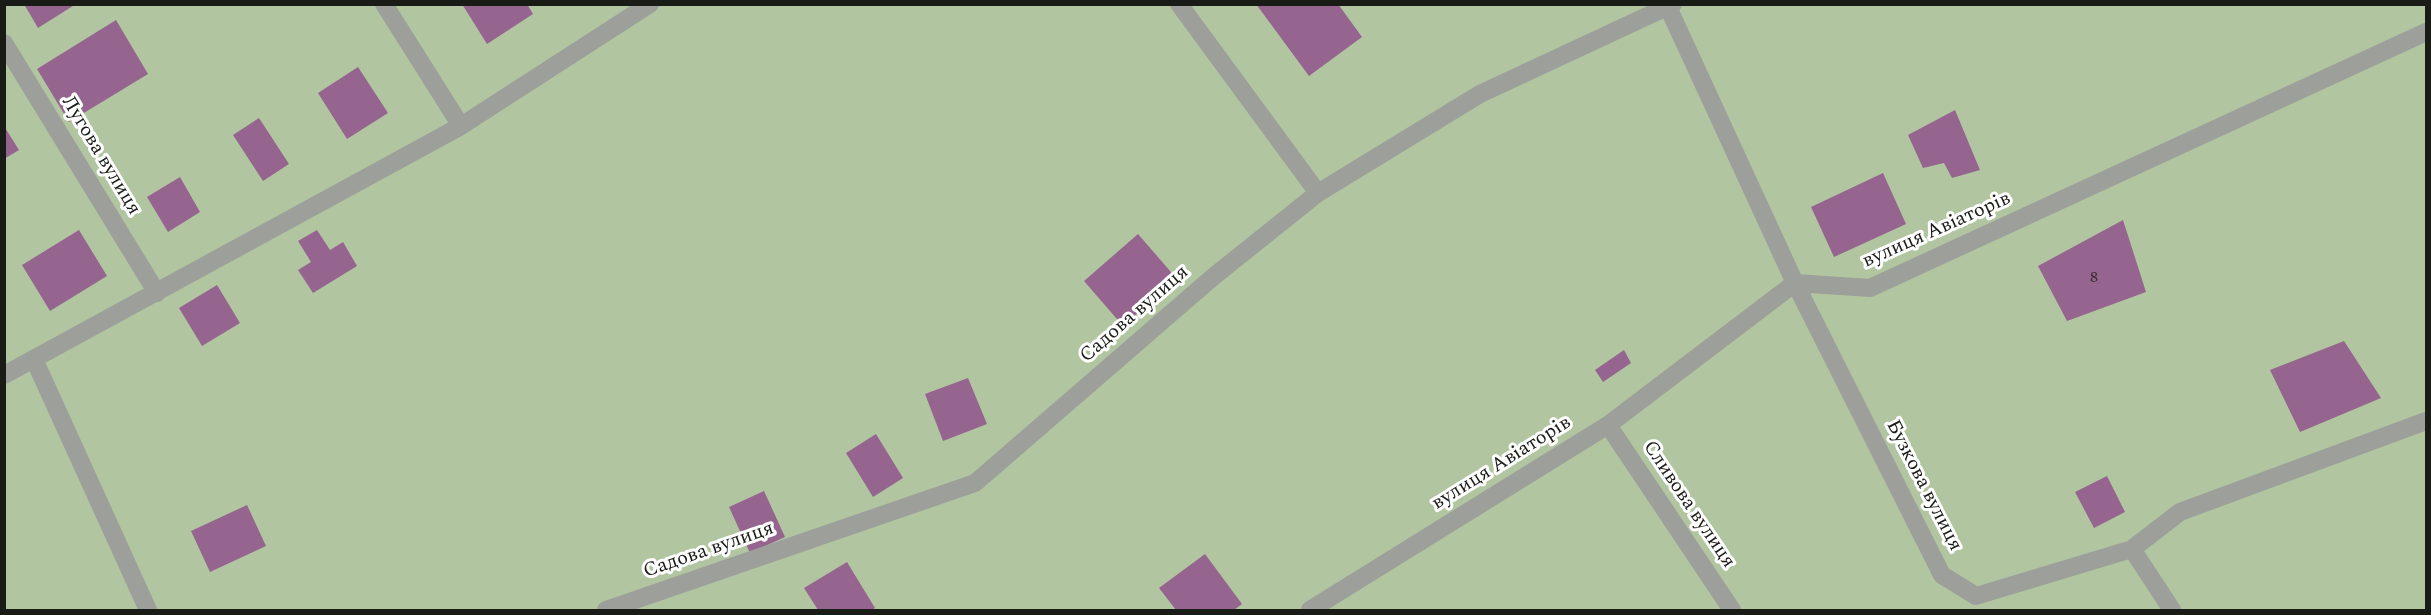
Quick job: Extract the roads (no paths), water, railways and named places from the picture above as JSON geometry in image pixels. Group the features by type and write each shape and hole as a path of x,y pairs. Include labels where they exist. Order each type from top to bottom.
{"street":[{"path":"384,4 462,126"},
{"path":"4,375 462,126 650,4"},
{"path":"1179,4 1318,193"},
{"name":"Садова вулиця","path":"606,610 975,483 1213,277 1318,193 1480,94 1671,6"},
{"name":"Бузкова вулиця","path":"1671,6 1795,283 1942,575 1976,596 2132,549 2180,512 2427,421"},
{"name":"вулиця Авіаторів","path":"1311,610 1608,425 1795,283 1870,288 2427,32"},
{"name":"Лугова вулиця","path":"4,43 157,293"},
{"path":"34,359 148,610"},
{"name":"Сливова вулиця","path":"1608,425 1732,610"},
{"path":"2132,549 2172,610"}]}
